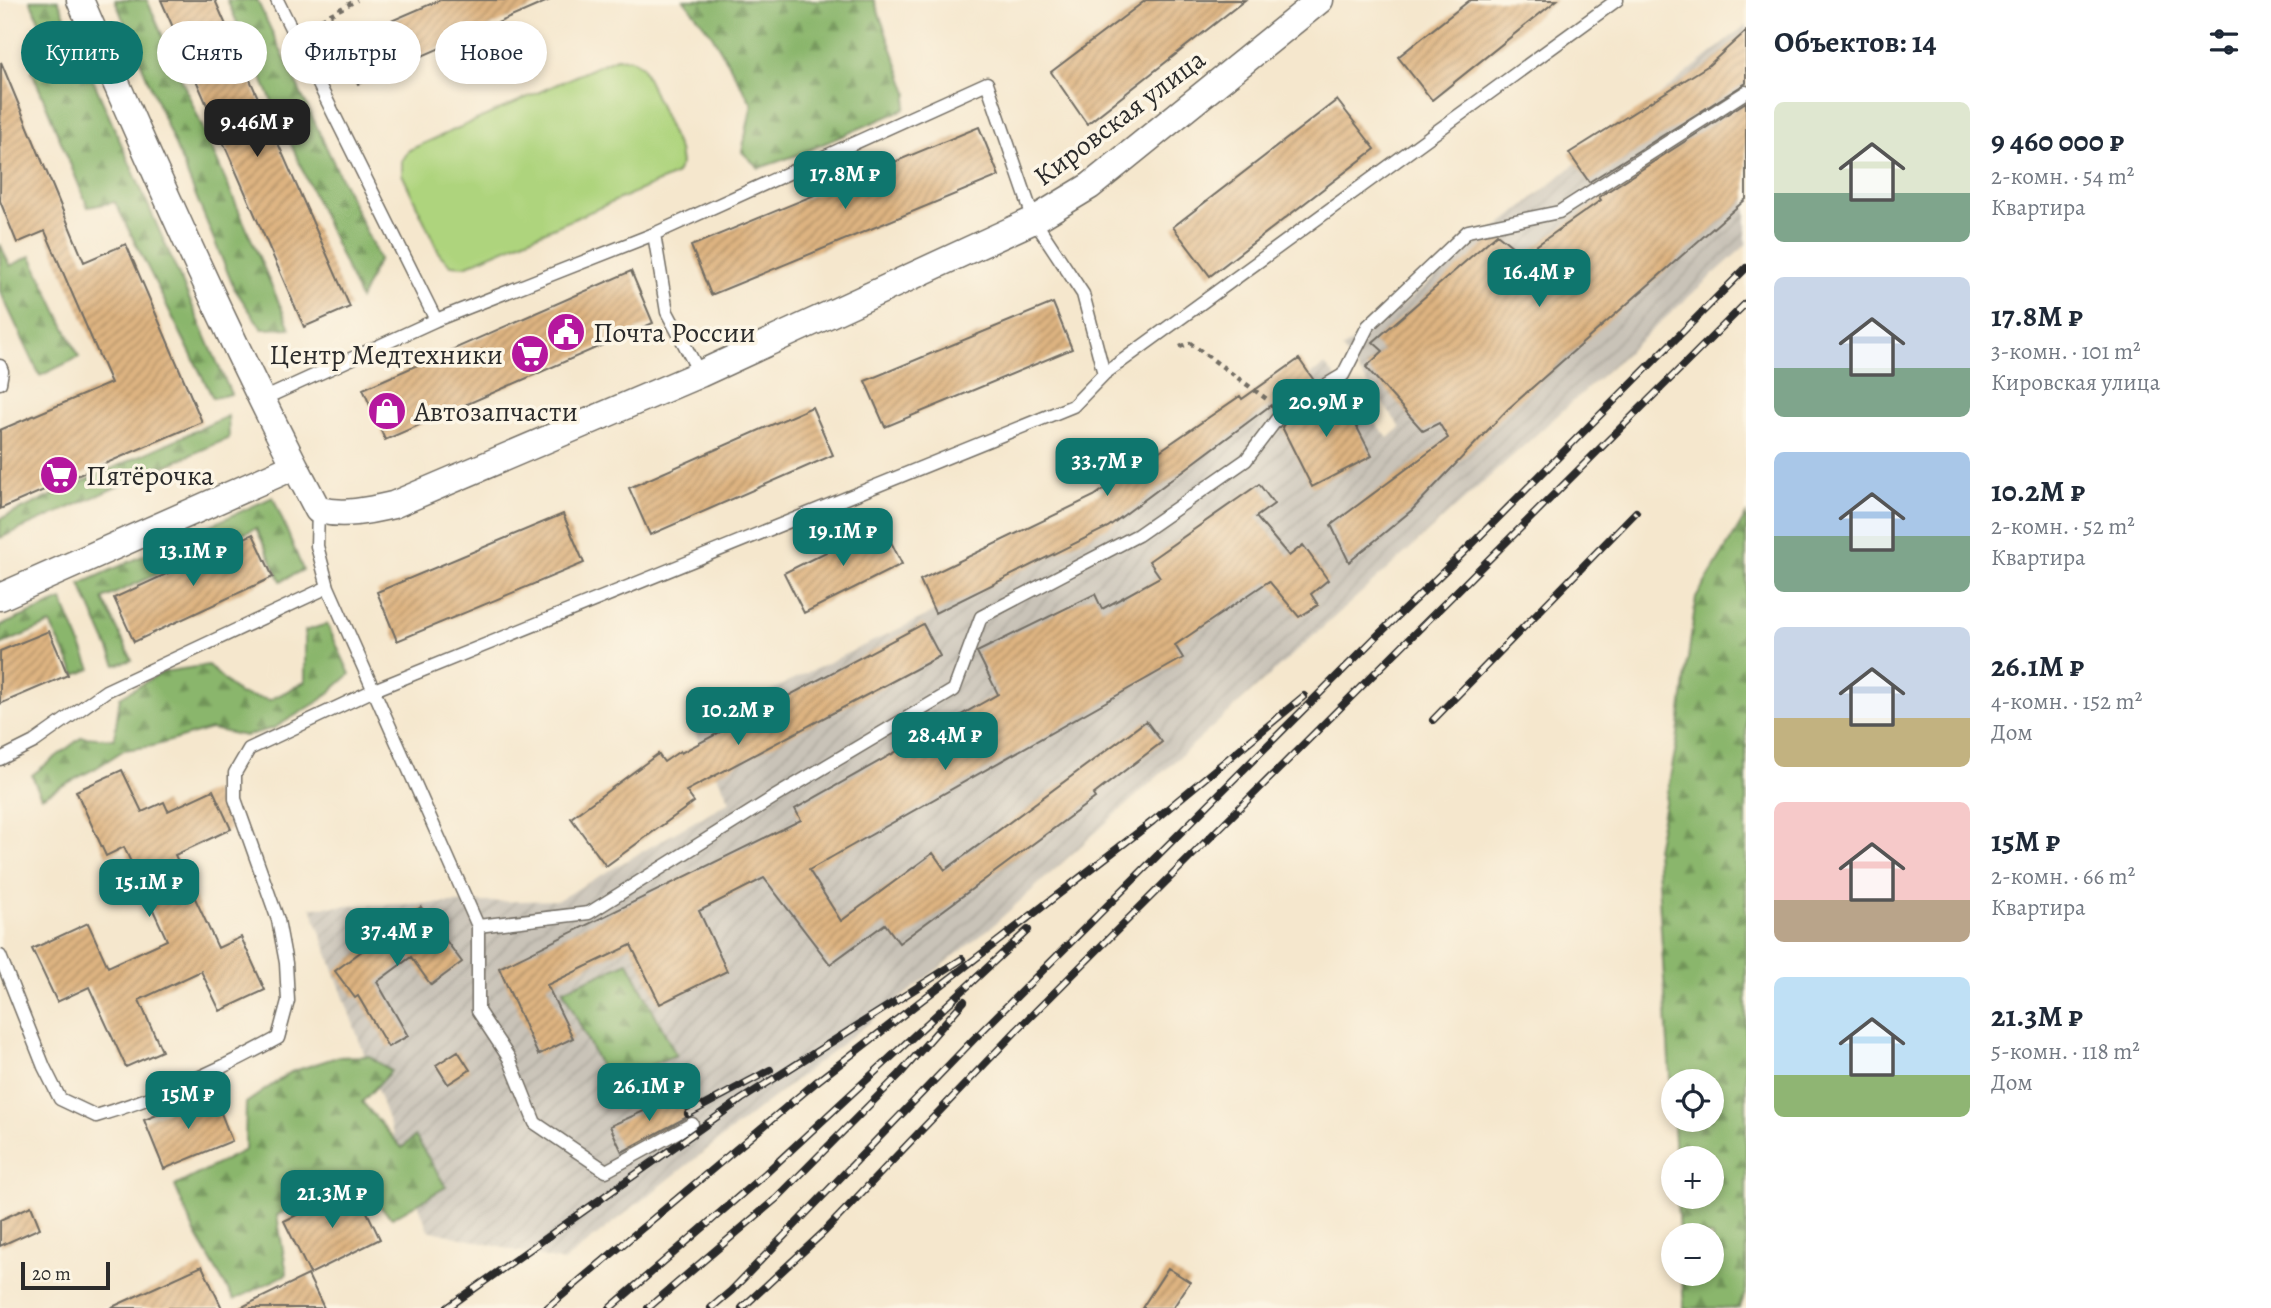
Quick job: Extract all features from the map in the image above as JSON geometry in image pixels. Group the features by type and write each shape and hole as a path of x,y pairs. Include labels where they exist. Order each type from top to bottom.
{"street":[{"path":"80,0 168,202 261,400 318,510"},
{"name":"Кировская улица","path":"318,510 337,514 360,513 393,505 700,374 1034,220 1090,187 1320,0"},
{"path":"0,597 295,466"}],"lane":[{"path":"277,0 287,21"},
{"path":"0,956 44,1067 60,1099 96,1116 139,1103 220,1068 278,1038 288,1001 286,964 278,920 235,799 235,773 249,749 374,690 1073,406 1104,374 1617,0"},
{"path":"261,400 436,320 654,234 987,83 1034,220 1083,294 1104,374"},
{"path":"318,84 436,320"},
{"path":"478,926 589,913 776,796 954,690 981,617 1138,535 1246,460 1283,411 1343,375 1368,326 1468,231 1559,212 1746,92"},
{"path":"654,234 667,312 700,374"},
{"path":"0,366 0,383"},
{"path":"318,510 317,546 328,587 478,926 478,1011 509,1058 536,1124 606,1171 692,1124"},
{"path":"0,759 34,742 106,691 328,587"}],"path":[{"path":"318,21 357,0"},
{"path":"1178,348 1190,344 1283,411"}],"shaded area":[{"path":"1746,25 1746,245 990,928 563,1262 428,1230 311,907 558,900 730,801 692,728 1034,564 1325,365 1388,438 1401,428 1342,349 1409,299"}],"green space":[{"path":"30,0 58,0 67,21 39,21"},
{"path":"115,0 147,0 157,23 157,84 184,84 290,328 262,329 234,288 143,68 143,21 124,21"},
{"path":"227,0 257,0 267,21 236,21"},
{"path":"684,0 874,0 908,93 905,109 797,155 759,168 742,152 752,104 712,35"},
{"path":"267,21 281,51 281,84 297,84 379,259 360,299 264,84 267,84"},
{"path":"616,58 631,59 642,66 679,150 681,164 675,175 465,266 451,265 440,255 402,174 402,161 409,150"},
{"path":"37,84 95,84 231,394 213,398 115,202 88,207"},
{"path":"0,244 10,266 31,256 79,357 40,376 0,291"},
{"path":"228,416 229,438 0,538 0,519"},
{"path":"273,497 303,570 281,581 256,528 103,599 132,660 116,665 80,584"},
{"path":"1746,515 1746,1290 1740,1308 1684,1308 1683,1286 1724,1286 1724,1223 1678,1223 1678,1209 1724,1209 1724,1146 1674,1146 1673,1132 1724,1132 1724,1069 1670,1069 1656,849 1677,742 1696,598"},
{"path":"62,600 91,669 76,675 50,624 0,645 0,626"},
{"path":"327,624 350,674 321,700 274,728 245,736 211,729 153,746 124,750 41,797 32,775 82,737 114,739 120,697 163,672 208,665 239,694 270,700 305,682 305,631"},
{"path":"628,962 676,1055 608,1082 563,990"},
{"path":"369,1056 391,1071 362,1102 402,1148 415,1136 446,1187 392,1218 350,1178 277,1215 287,1274 234,1300 194,1231 175,1186 245,1150 246,1103 291,1072 337,1057"}],"building":[{"path":"161,0 215,0 224,21 170,21"},
{"path":"440,0 550,0 502,21 435,21 435,50 421,56 421,21 391,21"},
{"path":"1146,0 1245,0 1087,124 1051,72"},
{"path":"1470,0 1557,0 1432,100 1398,57"},
{"path":"1746,31 1746,83 1589,182 1569,153 1709,65"},
{"path":"1,62 84,262 126,244 202,422 0,509 0,430 111,383 45,231 17,243 0,201"},
{"path":"198,84 252,84 350,307 304,327"},
{"path":"1337,100 1375,149 1210,276 1173,227"},
{"path":"1746,102 1746,199 1508,409 1412,510 1349,562 1331,525 1448,438 1439,423 1423,431 1366,367 1383,351 1373,342 1497,234 1523,255 1601,200 1599,197"},
{"path":"979,127 999,176 711,295 691,246"},
{"path":"631,271 653,323 385,440 363,389"},
{"path":"1053,303 1072,349 885,427 865,381"},
{"path":"1299,359 1315,382 1278,403 1273,409 1271,405 1108,527 935,613 920,580 1094,496"},
{"path":"1337,389 1372,456 1312,487 1282,427 1289,418"},
{"path":"812,407 833,455 650,535 629,488"},
{"path":"1259,484 1274,504 1256,517 1289,556 1303,545 1328,580 1311,594 1318,605 1299,617 1269,581 1175,645 1183,658 809,870 841,921 933,853 945,870 1146,721 1162,742 1093,795 1095,798 899,943 885,924 830,964 764,878 699,911 727,971 660,1004 631,945 547,985 573,1038 538,1055 499,968 801,820 795,809 998,694 977,652 1095,594 1102,609 1160,577 1149,561"},
{"path":"563,514 584,563 397,641 377,592"},
{"path":"882,524 902,564 804,613 784,573"},
{"path":"253,534 273,577 134,642 114,598"},
{"path":"923,624 940,656 686,791 694,802 606,866 571,818 658,754 664,762 680,751 681,753"},
{"path":"49,631 68,675 0,704 0,651"},
{"path":"122,770 142,812 164,802 168,811 213,790 231,829 175,855 218,948 241,937 265,990 220,1011 201,971 139,1000 162,1051 126,1067 89,987 57,1002 32,949 88,923 108,967 167,940 124,847 106,856 76,791"},
{"path":"421,907 462,962 431,985 411,957 377,982 408,1036 388,1047 358,996 355,998 335,971"},
{"path":"458,1051 470,1070 448,1084 436,1065"},
{"path":"213,1093 232,1141 164,1169 144,1120"},
{"path":"680,1095 689,1116 622,1152 610,1126"},
{"path":"355,1187 380,1239 310,1274 284,1221"},
{"path":"31,1206 40,1228 0,1246 0,1220"},
{"path":"202,1266 222,1308 110,1308"},
{"path":"1168,1268 1190,1282 1173,1308 1142,1308"},
{"path":"308,1275 324,1308 240,1308"}],"railway":[{"path":"711,1308 731,1291 973,1040 1746,268"},
{"path":"742,1308 825,1231 1017,1030 1746,303"},
{"path":"1433,720 1636,512"},
{"path":"547,1308 815,1083 1153,821 1304,696"},
{"path":"610,1308 766,1173 1028,930"},
{"path":"447,1308 742,1099 962,959"},
{"path":"648,1308 777,1198 900,1074 964,1001"},
{"path":"688,1114 770,1070"}],"place":[{"name":"Почта России","path":"566,332"},
{"name":"Центр Медтехники","path":"530,354"},
{"name":"Автозапчасти","path":"387,411"},
{"name":"Пятёрочка","path":"59,475"}]}
